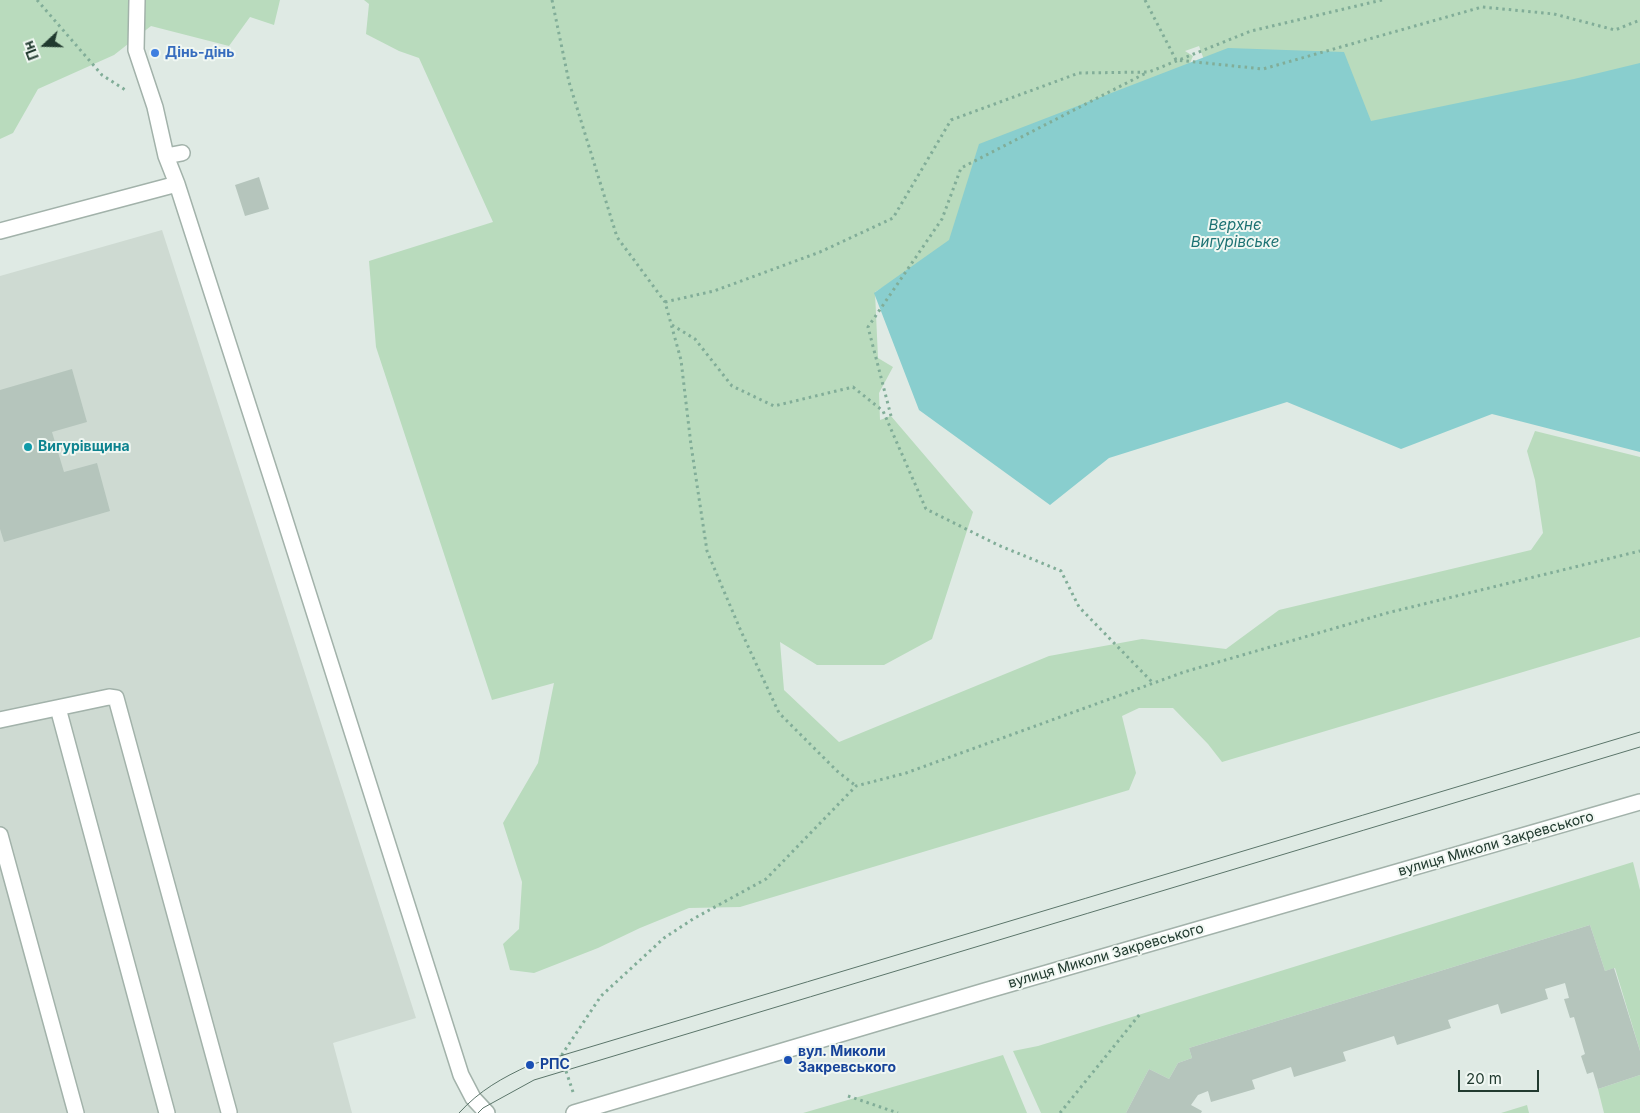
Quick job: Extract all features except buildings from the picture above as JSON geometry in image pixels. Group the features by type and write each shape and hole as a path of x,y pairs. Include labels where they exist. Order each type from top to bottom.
{"street":[{"path":"137,0 136,50 155,107 166,156 177,184 276,489 461,1075 473,1098 487,1113"},
{"path":"166,156 182,153"},
{"path":"0,231 177,184"},
{"path":"0,720 109,697 114,697 118,701 229,1112"},
{"path":"58,708 166,1113"},
{"name":"вулиця Миколи Закревського","path":"576,1112 985,990 1640,802"},
{"path":"0,835 76,1113"}],"path":[{"path":"37,0 102,75 155,107"},
{"path":"552,0 570,82 617,237 664,302 671,324 680,360 707,551 740,629 779,713 837,772 856,786"},
{"path":"1145,0 1176,60"},
{"path":"891,416 868,327 942,219 961,168 1149,72 1251,30 1382,0"},
{"path":"1176,60 1263,69 1482,7 1554,14 1615,30 1640,20"},
{"path":"664,302 732,285 820,252 893,218 951,120 1079,73 1149,72"},
{"path":"671,324 695,339 732,386 774,406 853,387 883,411 926,509 998,545 1061,571 1079,607 1153,683"},
{"path":"576,1112 562,1056 601,996 664,938 693,919 766,879 856,786 915,770 1184,672 1387,613 1640,551"},
{"path":"1060,1113 1140,1014"},
{"path":"848,1096 898,1113"}],"shaded area":[{"path":"162,230 416,1018 333,1043 352,1113 0,1113 0,276"}],"green space":[{"path":"0,0 280,0 274,25 250,17 229,46 151,26 114,55 38,89 13,133 0,139"},
{"path":"364,0 1640,0 1640,102 1446,158 1217,96 1199,46 1185,51 1193,56 1178,91 961,241 875,292 878,358 893,367 879,393 880,420 891,416 973,512 932,639 884,665 817,665 780,642 784,690 839,742 1049,656 1142,639 1226,649 1279,610 1531,550 1543,533 1535,480 1527,451 1535,431 1640,457 1640,637 1222,762 1208,744 1173,708 1139,708 1122,716 1136,773 1129,790 740,907 689,908 598,948 534,973 510,970 503,944 519,929 522,882 503,823 538,763 554,683 492,700 376,347 369,261 493,222 419,58 399,51 366,34 369,4"},
{"path":"1633,862 1640,890 1640,1051 1615,968 1605,971 1590,925 1189,1048 1192,1058 1178,1063 1169,1079 1149,1069 1126,1113 1041,1113 1013,1051 1038,1046"},
{"path":"1003,1055 1027,1113 803,1113"},
{"path":"1640,1075 1640,1113 1604,1113 1598,1089"},
{"path":"1527,1105 1529,1113 1501,1113"}],"water":[{"name":"Верхнє Вигурівське","path":"1228,48 1344,52 1371,121 1574,79 1640,63 1640,452 1492,414 1401,449 1287,402 1109,458 1050,505 919,410 874,293 949,240 979,144"}],"tram line":[{"path":"459,1113 492,1085 530,1065 1640,732"},
{"path":"478,1113 483,1108 534,1080 1640,747"}],"place":[{"name":"Дінь-дінь","path":"155,53"},
{"name":"Вигурівщина","path":"28,447"},
{"name":"вул. Миколи Закревського","path":"788,1060"},
{"name":"РПС","path":"530,1065"}]}
